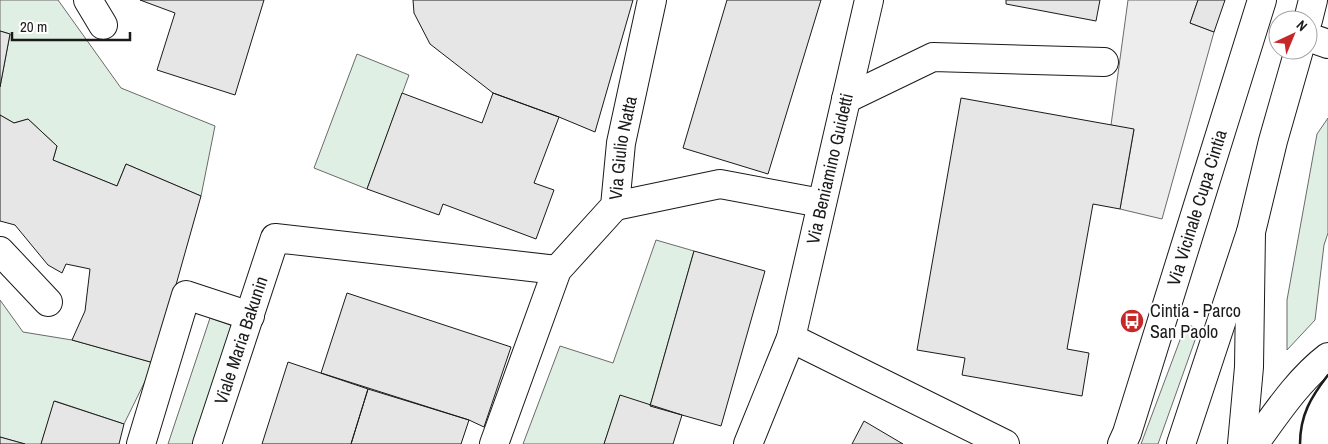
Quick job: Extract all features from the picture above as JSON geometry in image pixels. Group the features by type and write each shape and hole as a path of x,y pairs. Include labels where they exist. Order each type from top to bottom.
{"main road":[{"path":"88,0 103,25"},
{"name":"Via Giulio Natta","path":"494,444 557,270 615,206 621,143 652,0"},
{"name":"Via Beniamino Guidetti","path":"748,444 791,338 869,0"},
{"name":"Via Vicinale Cupa Cintia","path":"1122,444 1262,0"},
{"path":"846,99 933,57 1104,62"},
{"path":"1181,444 1251,232 1273,141 1296,60"},
{"path":"615,206 720,184 821,203"},
{"path":"1242,444 1249,367 1251,232"},
{"name":"Viale Maria Bakunin","path":"207,444 275,238 557,270"},
{"path":"0,251 48,302"},
{"path":"141,444 186,296 250,316"},
{"path":"791,338 1005,444"},
{"path":"1254,444 1316,366 1328,356"}],"green space":[{"path":"0,0 58,0 121,88 215,126 201,196 126,164 117,186 53,160 57,146 28,119 14,123 0,115 0,87 10,34 0,31"},
{"path":"357,54 409,75 367,189 314,168"},
{"path":"1328,118 1328,233 1324,245 1315,320 1287,350 1287,300 1317,134"},
{"path":"656,240 694,251 650,406 620,396 604,444 523,444 560,346 613,363"},
{"path":"0,300 23,332 72,340 154,363 124,424 55,401 41,444 25,444 0,437"},
{"path":"210,318 236,327 199,444 168,444"},
{"path":"1186,324 1199,329 1158,444 1141,444"}],"shaded area":[{"path":"1128,0 1198,0 1190,23 1214,32 1162,219 1120,209 1134,130 1111,125"}],"building":[{"path":"140,0 264,0 235,95 157,70 175,13"},
{"path":"413,0 633,0 595,132 493,93 430,44 414,13"},
{"path":"727,0 821,0 768,174 683,148"},
{"path":"1006,0 1100,0 1096,21 1006,4"},
{"path":"1198,0 1225,0 1214,32 1190,23"},
{"path":"0,31 10,34 0,87"},
{"path":"402,93 482,123 493,93 559,117 534,183 554,190 536,239 443,204 439,215 367,189"},
{"path":"961,98 1134,129 1120,209 1093,204 1067,349 1089,353 1082,396 962,375 965,358 917,350"},
{"path":"0,115 14,123 28,119 57,146 53,160 117,186 126,164 201,196 154,363 72,340 85,311 90,269 66,264 62,273 48,265 15,225 0,221"},
{"path":"694,251 765,271 721,426 650,406"},
{"path":"347,293 511,347 484,427 469,420 321,373"},
{"path":"288,362 368,389 351,444 262,444"},
{"path":"368,389 469,420 461,444 351,444"},
{"path":"620,395 682,415 673,444 604,444"},
{"path":"54,401 124,424 119,444 41,444"},
{"path":"864,421 903,444 852,444"},
{"path":"0,437 25,444 0,444"}],"wall":[{"path":"1300,444 1304,415 1316,391 1328,375"}],"place":[{"name":"Cintia - Parco San Paolo","path":"1132,321"}]}
